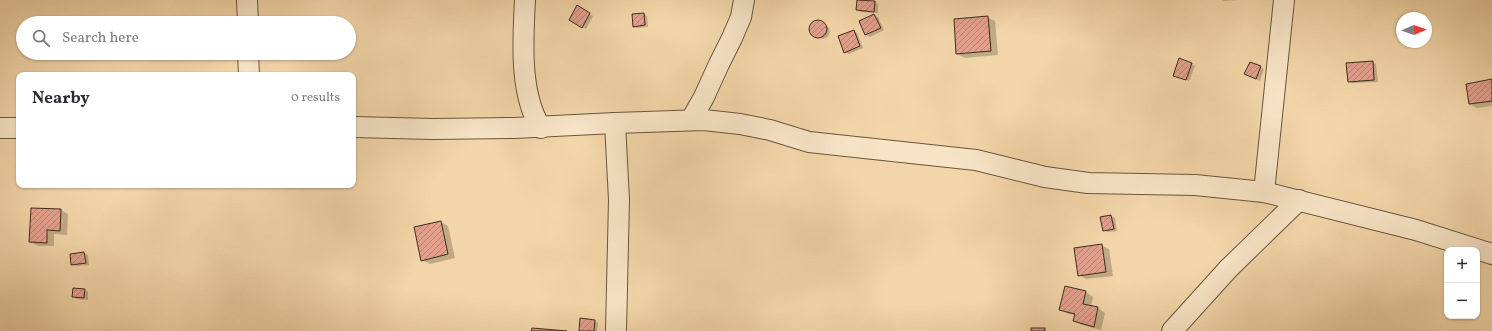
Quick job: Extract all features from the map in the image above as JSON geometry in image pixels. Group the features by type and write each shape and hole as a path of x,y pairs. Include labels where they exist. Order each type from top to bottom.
{"street":[{"path":"247,0 248,16"},
{"path":"525,0 526,80 535,118 541,128"},
{"path":"691,120 704,97 732,38 741,17 744,0"},
{"path":"1264,192 1284,0"},
{"path":"248,60 249,72"},
{"path":"704,97 717,121"},
{"path":"356,127 433,129 541,128 615,123 691,120 717,121 770,130 809,142 976,160 1045,177 1081,182 1195,184 1264,192 1416,230 1492,254"},
{"path":"615,123 619,200 616,331"},
{"path":"0,128 16,128"},
{"path":"1172,331 1229,268 1299,200"}],"building":[{"path":"857,0 875,1 874,12 856,10"},
{"path":"577,5 590,13 582,28 569,20"},
{"path":"644,13 645,25 633,27 632,14"},
{"path":"874,14 881,28 865,35 859,21"},
{"path":"988,16 991,51 956,54 954,19"},
{"path":"818,20 824,23 827,29 824,35 818,38 812,35 809,29 812,23"},
{"path":"854,30 860,46 844,53 838,36"},
{"path":"1179,58 1192,63 1186,80 1173,76"},
{"path":"1373,61 1374,80 1348,82 1346,63"},
{"path":"1250,62 1261,66 1256,79 1244,74"},
{"path":"1492,79 1492,101 1469,104 1466,84"},
{"path":"31,208 61,209 60,231 47,230 47,243 29,242"},
{"path":"1111,215 1114,229 1103,231 1100,217"},
{"path":"441,221 448,254 421,261 414,227"},
{"path":"1102,244 1106,272 1078,276 1074,248"},
{"path":"84,252 86,263 71,265 70,254"},
{"path":"1065,286 1086,291 1083,304 1098,307 1094,327 1073,321 1075,314 1059,310"},
{"path":"73,288 85,289 84,298 72,297"},
{"path":"580,318 595,320 594,331 579,331"},
{"path":"532,328 567,331 531,331"},
{"path":"1031,328 1045,328 1045,331 1031,331"}]}
